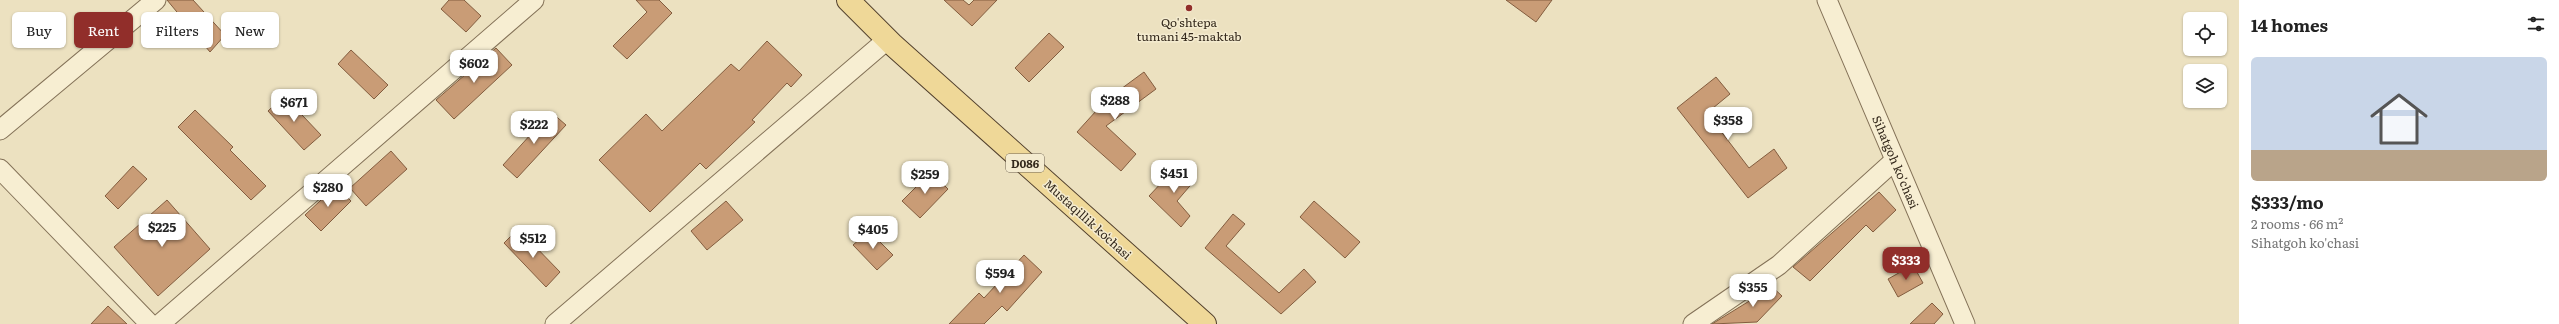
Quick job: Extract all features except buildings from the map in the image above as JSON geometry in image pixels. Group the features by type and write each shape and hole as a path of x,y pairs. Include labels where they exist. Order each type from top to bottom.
{"main road":[{"name":"Mustaqillik koʻchasi","path":"848,0 888,39 1205,324"}],"street":[{"path":"160,324 534,0"},
{"name":"Sihatgoh ko'chasi","path":"1827,0 1894,161 1965,324"},
{"path":"0,130 143,4"},
{"path":"555,324 888,39"},
{"path":"1693,324 1779,265 1894,161"},
{"path":"0,169 150,324"}],"place":[{"name":"Qo'shtepa tumani 45-maktab","path":"1189,8"}]}
